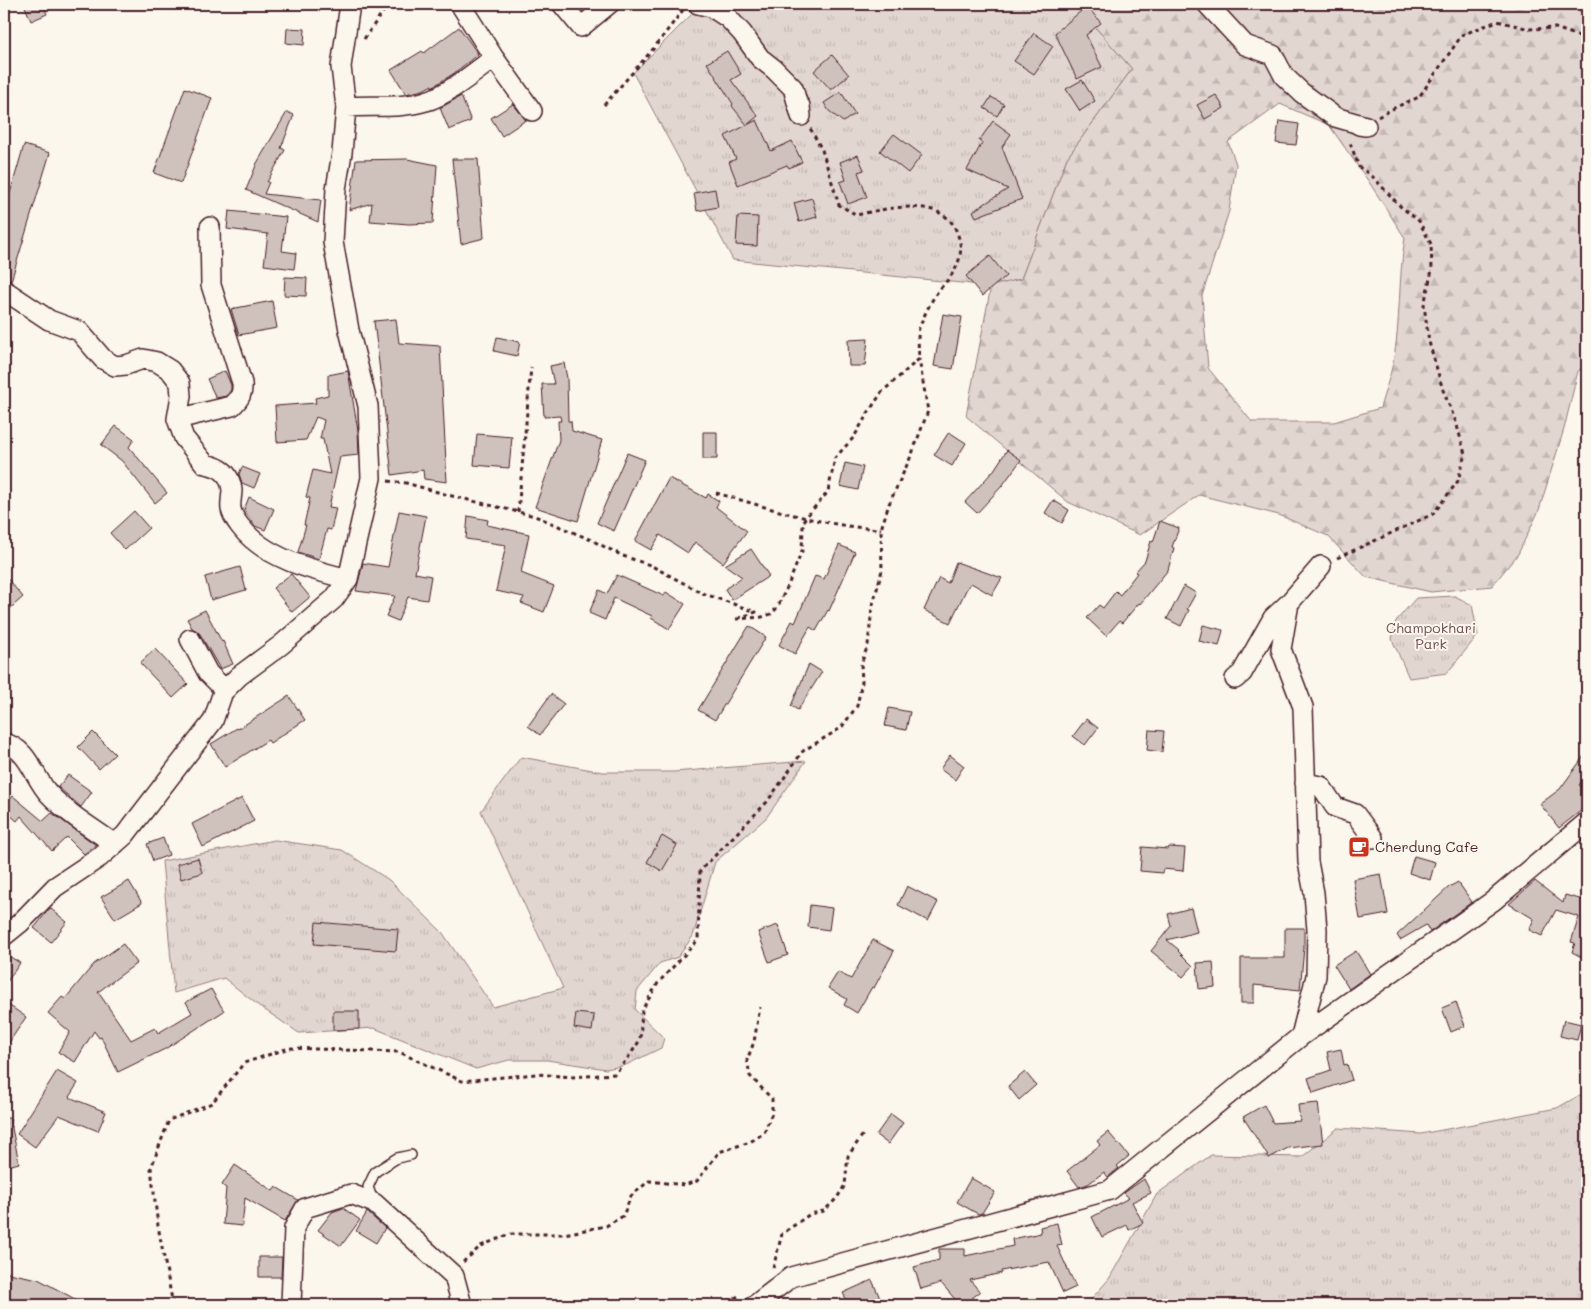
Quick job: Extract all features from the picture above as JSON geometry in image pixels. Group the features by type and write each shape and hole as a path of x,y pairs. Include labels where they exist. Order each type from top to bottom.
{"street":[{"path":"4,936 20,923 55,887 100,856 125,835 213,721 224,692 239,676 281,645 334,599 348,579 371,478 368,406 349,330 333,242 336,189 346,107 341,67 350,4"},
{"path":"460,4 494,58 532,111"},
{"path":"562,4 581,27 609,4"},
{"path":"698,4 711,7 728,18 742,33 760,58 774,69 792,88 801,116 800,106"},
{"path":"1207,4 1245,45 1273,55 1284,76 1302,93 1335,117 1366,126 1359,125"},
{"path":"346,107 400,106 428,101 456,86 494,58"},
{"path":"177,419 232,406 243,391 211,285 210,227"},
{"path":"4,290 50,320 79,331 103,359 115,366 126,365 143,359 157,362 170,370 180,383 181,396 177,419 184,438 205,464 217,466 227,474 232,490 231,510 240,526 258,543 286,559 312,569 348,579"},
{"path":"1234,679 1242,673 1273,618 1289,603 1321,566"},
{"path":"1289,603 1281,649 1303,707 1308,862 1314,893 1317,956 1316,976 1301,1036"},
{"path":"190,639 208,673 221,686 224,692"},
{"path":"4,743 18,750 30,764 39,782 50,795 70,812 115,844"},
{"path":"1305,784 1321,786 1335,807 1355,814 1373,838"},
{"path":"748,1300 792,1277 1110,1190 1301,1036 1493,901 1587,822"},
{"path":"291,1305 294,1228 305,1208 351,1194 374,1203 454,1276 462,1305"}],"lane":[{"path":"374,1203 368,1186 375,1172 397,1158 411,1155"}],"path":[{"path":"604,105 654,48 688,4"},
{"path":"1321,566 1433,514 1458,481 1465,454 1429,342 1424,305 1432,270 1431,244 1419,221 1400,206 1372,176 1359,167 1349,141 1359,125 1375,119 1396,106 1419,98 1462,35 1497,22 1530,29 1555,28 1579,36 1587,41"},
{"path":"173,1305 158,1226 152,1168 170,1120 212,1103 244,1063 288,1048 399,1052 462,1081 536,1074 572,1077 615,1074 640,1040 642,1010 658,983 698,940 700,871 767,802 803,751 840,728 857,706 861,695 861,664 868,645 872,608 882,570 881,529 889,504 912,454 928,411 919,359 919,329 935,295 949,279 959,262 961,244 955,226 943,215 932,209 902,206 857,215 839,205 822,150 800,106"},
{"path":"371,478 406,483 535,516 623,556 650,565 702,593 756,612 736,619 762,617 772,614 790,583 802,551 802,527 805,518 828,492 834,458 854,436 882,392 919,359"},
{"path":"518,512 531,367"},
{"path":"716,493 805,518 857,528 881,529"},
{"path":"454,1276 464,1261 481,1246 510,1234 564,1234 606,1226 623,1216 631,1196 649,1181 684,1185 697,1181 719,1152 750,1142 764,1133 772,1113 772,1099 750,1076 747,1060 754,1042 760,1007"},
{"path":"768,1273 772,1268 782,1234 810,1214 824,1211 837,1198 844,1185 848,1156 864,1133"},
{"path":"720,1305 748,1300"}],"green space":[{"path":"702,4 1075,4 1132,69 1067,158 1021,279 991,286 733,260 633,73"},
{"path":"1075,4 1587,4 1587,365 1578,371 1564,429 1539,510 1518,554 1492,586 1431,592 1366,577 1328,536 1279,515 1199,495 1140,535 1068,502 966,416 991,286 1021,279 1067,158 1132,69","holes":["1280,104 1329,125 1405,238 1396,348 1392,369 1380,408 1334,422 1252,422 1208,368 1202,296 1229,211 1236,164 1228,142"]},
{"name":"Champokhari Park","path":"1455,596 1472,605 1478,635 1447,673 1409,678 1392,639 1396,621 1416,598"},
{"path":"521,757 603,772 674,772 806,761 766,818 715,862 693,936 678,957 660,963 637,991 635,1010 664,1038 661,1048 626,1065 606,1069 547,1060 509,1060 476,1069 374,1028 299,1033 259,1006 224,978 174,993 162,861 275,840 342,850 389,880 442,932 493,1007 563,988 481,811"},
{"path":"1587,1091 1587,1305 1086,1305 1109,1279 1157,1194 1211,1155 1302,1157 1338,1128 1421,1134 1557,1108"}],"building":[{"path":"24,4 43,4 47,14 31,21"},
{"path":"1087,6 1101,23 1086,35 1102,67 1077,79 1055,33"},
{"path":"459,27 478,54 453,74 432,87 432,85 423,90 406,94 391,70 422,51 424,53"},
{"path":"287,28 305,29 304,45 286,43"},
{"path":"1034,33 1053,46 1034,74 1014,61"},
{"path":"727,51 741,74 731,80 758,116 747,125 732,106 733,104 707,63"},
{"path":"832,55 849,75 831,90 814,71"},
{"path":"1082,80 1095,101 1080,111 1066,89"},
{"path":"185,88 212,98 181,183 154,173"},
{"path":"841,92 855,114 843,122 829,111 824,103"},
{"path":"1216,95 1224,108 1205,119 1197,105"},
{"path":"461,96 471,121 449,130 440,108"},
{"path":"991,97 1004,104 997,116 984,108"},
{"path":"513,104 526,120 502,136 491,118"},
{"path":"287,112 294,115 281,148 285,150 267,182 269,182 264,194 321,200 318,222 246,190 257,163"},
{"path":"757,120 771,151 792,141 802,162 789,168 787,165 738,185 729,162 736,159 725,136"},
{"path":"993,121 1011,134 1002,147 1022,199 976,217 973,211 1008,189 967,170 982,143 979,141"},
{"path":"1279,121 1299,124 1296,145 1276,143"},
{"path":"894,134 922,155 908,173 880,151"},
{"path":"24,145 50,153 11,281 4,279 4,214"},
{"path":"858,155 864,170 858,172 867,197 848,204 840,182 846,180 840,162"},
{"path":"407,159 437,165 433,223 409,224 370,221 372,203 349,210 356,160"},
{"path":"452,159 478,159 484,238 461,244"},
{"path":"715,189 718,207 697,211 694,193"},
{"path":"812,198 817,217 799,222 794,203"},
{"path":"229,211 286,217 282,251 296,253 294,269 264,265 268,234 227,229"},
{"path":"738,216 758,217 757,246 736,245"},
{"path":"990,256 1006,276 982,296 966,276"},
{"path":"285,277 307,278 306,296 284,295"},
{"path":"272,301 277,328 239,335 231,309"},
{"path":"943,314 962,317 953,369 934,366"},
{"path":"396,319 399,343 440,346 447,482 424,479 423,470 392,475 374,321"},
{"path":"497,337 520,342 517,356 494,351"},
{"path":"868,339 865,366 849,366 848,340"},
{"path":"564,363 567,378 568,421 571,421 572,431 602,440 578,521 535,507 559,440 558,421 561,421 560,416 544,417 542,384 554,384 550,366"},
{"path":"225,371 231,385 231,390 226,396 216,398 207,379"},
{"path":"348,371 358,431 359,455 340,457 329,507 336,508 331,530 327,529 319,559 298,552 306,525 304,525 310,498 306,497 313,470 330,474 323,439 320,439 324,420 316,417 306,440 277,442 275,406 316,403 315,398 328,395 328,375"},
{"path":"116,426 134,439 129,447 167,493 155,503 122,461 101,445"},
{"path":"703,432 717,432 717,459 703,459"},
{"path":"949,432 966,443 952,466 934,455"},
{"path":"477,434 512,437 509,468 474,465"},
{"path":"1007,450 1021,460 1002,486 977,513 965,502 994,470"},
{"path":"627,453 645,460 614,531 597,523"},
{"path":"845,463 863,467 858,490 840,486"},
{"path":"242,467 260,474 254,488 242,483 239,474"},
{"path":"669,478 706,498 708,494 719,501 716,507 747,531 723,563 695,542 688,553 660,535 651,550 635,541"},
{"path":"249,497 274,509 265,530 255,526 244,510"},
{"path":"1053,500 1069,510 1062,523 1045,513"},
{"path":"134,511 149,528 125,550 110,533"},
{"path":"399,511 426,516 415,573 431,576 427,600 408,597 398,621 386,616 395,596 356,591 363,563 388,567"},
{"path":"468,516 488,520 487,525 529,534 521,573 554,586 544,612 521,603 524,597 496,591 506,545 466,539"},
{"path":"1160,521 1179,528 1172,547 1174,548 1168,570 1140,604 1122,623 1119,621 1106,636 1087,618 1099,605 1103,608 1116,591 1120,595 1137,573 1135,572 1145,561"},
{"path":"839,545 855,552 829,611 816,631 810,627 795,654 779,645 792,621 795,623 815,576 824,579"},
{"path":"751,549 769,576 732,600 725,589 742,577 725,565"},
{"path":"956,562 1002,578 992,595 971,583 950,623 924,610 939,578 948,583"},
{"path":"240,567 246,590 211,600 205,577"},
{"path":"291,574 310,597 292,612 273,588"},
{"path":"4,575 23,597 4,614"},
{"path":"617,575 664,596 666,592 685,604 669,629 651,618 652,616 614,598 605,620 589,613 599,590 607,594"},
{"path":"1184,586 1196,593 1187,609 1189,610 1181,626 1167,619"},
{"path":"205,610 223,641 233,664 220,669 200,634 192,628 187,619"},
{"path":"1203,625 1223,630 1219,646 1199,641"},
{"path":"749,626 766,637 715,720 698,710"},
{"path":"155,649 188,684 173,698 140,663"},
{"path":"809,664 822,672 798,710 791,706"},
{"path":"551,694 564,704 540,735 528,726"},
{"path":"289,696 305,720 270,743 268,740 225,767 211,744"},
{"path":"889,708 910,712 906,730 885,726"},
{"path":"1086,719 1098,728 1085,745 1073,736"},
{"path":"1149,730 1164,731 1162,752 1147,750"},
{"path":"93,732 115,754 99,769 78,747"},
{"path":"1587,752 1587,774 1579,785 1587,792 1587,806 1559,828 1540,804 1560,789"},
{"path":"950,755 964,766 955,780 940,769"},
{"path":"68,775 92,792 81,807 58,787"},
{"path":"13,796 43,821 52,813 96,845 84,854 67,837 52,851 21,816 17,821 4,810 4,807"},
{"path":"242,798 254,821 203,847 192,824"},
{"path":"662,836 677,845 662,871 647,862"},
{"path":"163,838 169,855 153,861 147,844"},
{"path":"1142,847 1185,848 1183,871 1163,869 1162,873 1140,871"},
{"path":"1414,856 1435,862 1430,880 1409,873"},
{"path":"198,858 202,873 181,879 177,864"},
{"path":"1381,874 1388,914 1360,919 1353,879"},
{"path":"129,881 142,903 115,919 101,897"},
{"path":"1535,881 1563,903 1565,895 1587,901 1587,960 1572,952 1575,943 1571,942 1579,917 1556,910 1542,936 1529,930 1534,919 1509,904"},
{"path":"1458,882 1472,902 1430,932 1426,925 1400,940 1397,935 1449,887"},
{"path":"907,886 938,902 928,921 898,905"},
{"path":"810,905 832,908 829,930 808,927"},
{"path":"50,908 67,922 51,942 34,928"},
{"path":"1191,908 1197,932 1167,940 1193,966 1183,977 1151,951 1171,926 1168,914"},
{"path":"316,922 398,929 396,951 314,944"},
{"path":"778,925 788,955 769,962 758,932"},
{"path":"1285,928 1304,928 1300,990 1254,985 1254,1003 1241,1003 1241,958 1285,958"},
{"path":"873,940 894,951 874,988 872,987 857,1013 844,1005 847,999 828,988 838,972 851,979"},
{"path":"123,944 137,963 98,992 131,1040 155,1028 158,1033 192,1013 186,1002 211,989 224,1011 165,1049 118,1072 101,1037 99,1038 94,1031 75,1062 58,1052 70,1032 48,1013 62,997 65,999 94,964"},
{"path":"1356,951 1370,974 1349,989 1334,965"},
{"path":"9,956 20,963 4,986 4,964"},
{"path":"1213,962 1215,987 1199,989 1197,963"},
{"path":"4,1002 26,1017 4,1050"},
{"path":"1456,1002 1465,1026 1451,1032 1442,1008"},
{"path":"333,1011 359,1011 359,1029 333,1030"},
{"path":"576,1013 594,1015 592,1031 574,1028"},
{"path":"1564,1020 1581,1024 1577,1040 1560,1036"},
{"path":"1341,1049 1344,1065 1347,1064 1352,1080 1313,1093 1308,1078 1331,1070 1327,1052"},
{"path":"57,1071 78,1083 69,1097 106,1112 98,1131 59,1115 35,1147 17,1134"},
{"path":"1025,1072 1036,1085 1019,1100 1008,1086"},
{"path":"1318,1103 1323,1144 1288,1148 1269,1158 1243,1117 1264,1105 1273,1123 1300,1121 1298,1105"},
{"path":"891,1114 903,1123 888,1144 876,1135"},
{"path":"4,1118 10,1118 19,1163 4,1167"},
{"path":"1108,1132 1129,1156 1108,1177 1104,1172 1088,1184 1079,1187 1067,1171 1100,1145 1097,1141"},
{"path":"235,1165 273,1191 276,1187 298,1200 285,1221 245,1198 242,1226 223,1224 226,1188 222,1185"},
{"path":"971,1178 995,1192 982,1213 978,1214 957,1202"},
{"path":"1144,1179 1151,1193 1132,1202 1143,1223 1129,1230 1127,1225 1102,1237 1092,1217 1129,1198 1124,1193"},
{"path":"343,1208 360,1220 341,1246 318,1230 332,1212"},
{"path":"367,1212 385,1228 376,1243 356,1231"},
{"path":"1057,1223 1062,1245 1057,1246 1076,1287 1063,1293 1049,1262 1001,1271 1002,1273 970,1280 980,1292 972,1298 980,1305 960,1305 941,1283 921,1289 914,1267 939,1260 939,1249 965,1249 965,1256 1013,1246 1012,1239 1041,1233 1040,1227"},
{"path":"259,1257 282,1257 281,1277 259,1277"},
{"path":"4,1272 38,1279 86,1305 37,1305 4,1298"},
{"path":"872,1280 880,1298 864,1305 849,1305 843,1293"}],"place":[{"name":"Cherdung Cafe","path":"1359,847"}]}
